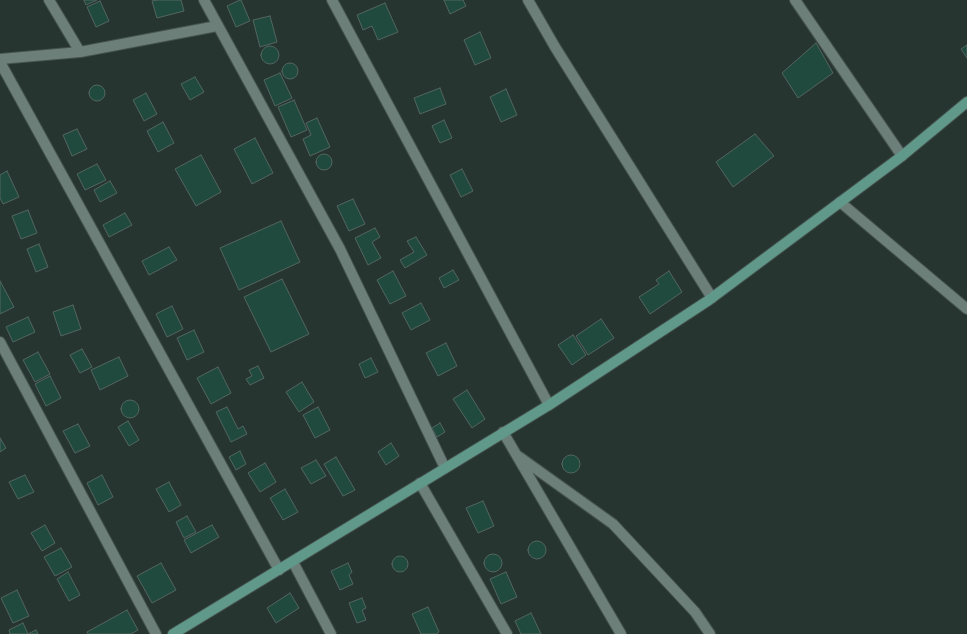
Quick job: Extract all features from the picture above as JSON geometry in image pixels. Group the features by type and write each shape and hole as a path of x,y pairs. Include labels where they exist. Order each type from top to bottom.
{"street":[{"path":"49,0 80,52"},
{"path":"204,0 340,249 445,468"},
{"path":"332,0 549,405"},
{"path":"528,0 555,47 712,298"},
{"path":"795,0 902,156"},
{"path":"217,26 80,52 0,60 278,570"},
{"path":"173,634 549,405 712,298 902,156 967,102"},
{"path":"840,202 967,309"},
{"path":"0,342 156,634"},
{"path":"503,432 621,634"},
{"path":"518,456 612,524 695,612 710,634"},
{"path":"420,483 507,634"},
{"path":"293,562 331,634"}],"building":[{"path":"84,0 97,0 86,5"},
{"path":"181,0 184,11 157,18 152,1"},
{"path":"240,0 250,21 236,27 227,6"},
{"path":"444,0 463,0 466,6 450,14"},
{"path":"100,1 109,21 96,27 87,7"},
{"path":"385,3 398,32 378,40 372,26 363,30 357,15"},
{"path":"270,16 277,42 260,47 253,20"},
{"path":"480,32 491,58 475,65 464,40"},
{"path":"816,43 833,73 798,98 782,73"},
{"path":"967,45 967,58 961,49"},
{"path":"270,46 276,49 279,55 276,61 270,64 264,61 261,55 264,49"},
{"path":"287,63 293,63 298,68 296,77 293,79 287,79 282,74 282,68"},
{"path":"280,73 292,98 275,106 264,80"},
{"path":"195,77 204,92 190,100 181,84"},
{"path":"94,85 100,85 105,90 103,99 100,101 94,101 89,96 89,90"},
{"path":"440,88 446,104 420,114 414,98"},
{"path":"506,89 517,115 501,122 490,97"},
{"path":"146,93 157,114 144,121 133,100"},
{"path":"294,100 307,130 291,137 278,107"},
{"path":"317,118 330,147 310,156 303,139 311,135 306,123"},
{"path":"444,120 452,138 440,143 432,126"},
{"path":"163,122 174,143 158,152 147,131"},
{"path":"77,129 87,149 72,156 63,135"},
{"path":"755,134 774,156 733,187 716,162"},
{"path":"255,138 273,173 252,184 234,149"},
{"path":"321,154 327,154 332,159 330,168 327,170 321,170 316,165 316,159"},
{"path":"201,155 221,192 196,206 175,169"},
{"path":"97,164 106,180 85,190 77,174"},
{"path":"462,169 473,191 461,197 450,175"},
{"path":"7,171 19,197 3,204 0,198 0,175"},
{"path":"110,181 117,193 100,202 94,190"},
{"path":"353,199 365,224 349,231 337,206"},
{"path":"28,210 37,233 21,239 12,216"},
{"path":"125,213 132,225 109,237 103,225"},
{"path":"281,221 300,262 239,290 220,248"},
{"path":"375,228 380,237 372,242 381,258 368,265 355,238"},
{"path":"416,237 427,255 405,268 400,260 414,252 407,241"},
{"path":"39,244 48,267 36,272 27,249"},
{"path":"169,247 177,260 149,275 142,261"},
{"path":"453,270 459,280 444,288 439,278"},
{"path":"393,271 406,296 390,304 377,280"},
{"path":"669,271 682,292 650,314 639,297 659,284 656,280"},
{"path":"282,279 309,334 271,352 244,297"},
{"path":"0,281 14,307 0,314"},
{"path":"421,303 430,320 411,330 402,313"},
{"path":"73,305 81,329 61,336 53,312"},
{"path":"172,306 183,329 167,337 156,314"},
{"path":"28,317 35,332 13,342 6,327"},
{"path":"601,319 614,338 588,355 576,336"},
{"path":"194,330 204,352 187,360 177,338"},
{"path":"573,335 586,355 572,365 558,345"},
{"path":"446,343 457,366 438,376 426,353"},
{"path":"82,349 92,367 80,373 70,355"},
{"path":"38,352 50,374 35,382 23,360"},
{"path":"119,357 128,376 100,390 91,370"},
{"path":"371,358 378,372 365,378 359,364"},
{"path":"258,366 264,378 250,385 246,379 252,376 249,370"},
{"path":"218,367 231,393 211,404 197,378"},
{"path":"50,376 61,398 46,406 35,384"},
{"path":"302,382 314,402 299,412 286,392"},
{"path":"467,390 485,419 472,428 453,399"},
{"path":"130,400 136,403 139,409 136,415 130,418 124,415 121,409 124,403"},
{"path":"227,407 238,429 243,426 247,434 231,442 216,412"},
{"path":"318,407 330,430 315,438 303,415"},
{"path":"128,421 139,440 129,446 118,427"},
{"path":"440,423 445,432 437,437 432,428"},
{"path":"78,424 90,446 75,453 63,431"},
{"path":"0,438 6,448 0,452"},
{"path":"391,443 399,456 386,465 378,452"},
{"path":"240,451 246,464 236,470 229,457"},
{"path":"571,455 577,458 580,464 577,470 571,473 565,470 562,464 565,458"},
{"path":"336,457 355,490 343,496 324,464"},
{"path":"316,460 326,476 311,484 301,468"},
{"path":"265,463 276,482 260,492 248,473"},
{"path":"25,475 34,492 18,499 9,482"},
{"path":"102,475 113,497 98,505 87,483"},
{"path":"169,482 181,505 169,512 156,489"},
{"path":"285,489 298,512 283,520 270,498"},
{"path":"483,501 494,526 478,533 466,508"},
{"path":"187,516 196,532 184,538 176,522"},
{"path":"45,525 55,543 42,551 31,533"},
{"path":"212,525 219,537 191,553 184,540"},
{"path":"537,541 543,544 546,550 543,556 537,559 531,556 528,550 531,544"},
{"path":"61,548 72,567 55,576 44,557"},
{"path":"493,554 499,557 502,563 499,569 493,572 487,569 484,563 487,557"},
{"path":"397,556 403,556 408,561 406,570 403,572 397,572 392,567 392,561"},
{"path":"161,563 176,590 152,603 137,576"},
{"path":"348,563 352,572 349,575 353,584 340,590 331,571"},
{"path":"68,572 80,595 69,601 57,579"},
{"path":"506,572 517,597 501,604 490,579"},
{"path":"17,590 29,616 13,623 1,598"},
{"path":"290,593 299,608 276,623 267,608"},
{"path":"362,598 366,608 362,610 366,620 357,623 349,603"},
{"path":"428,607 439,632 436,634 421,634 412,614"},
{"path":"127,610 138,630 131,634 88,634 87,632"},
{"path":"531,613 541,634 521,634 515,621"},
{"path":"23,623 28,634 10,634 9,630"},
{"path":"36,630 38,634 28,634"}]}
